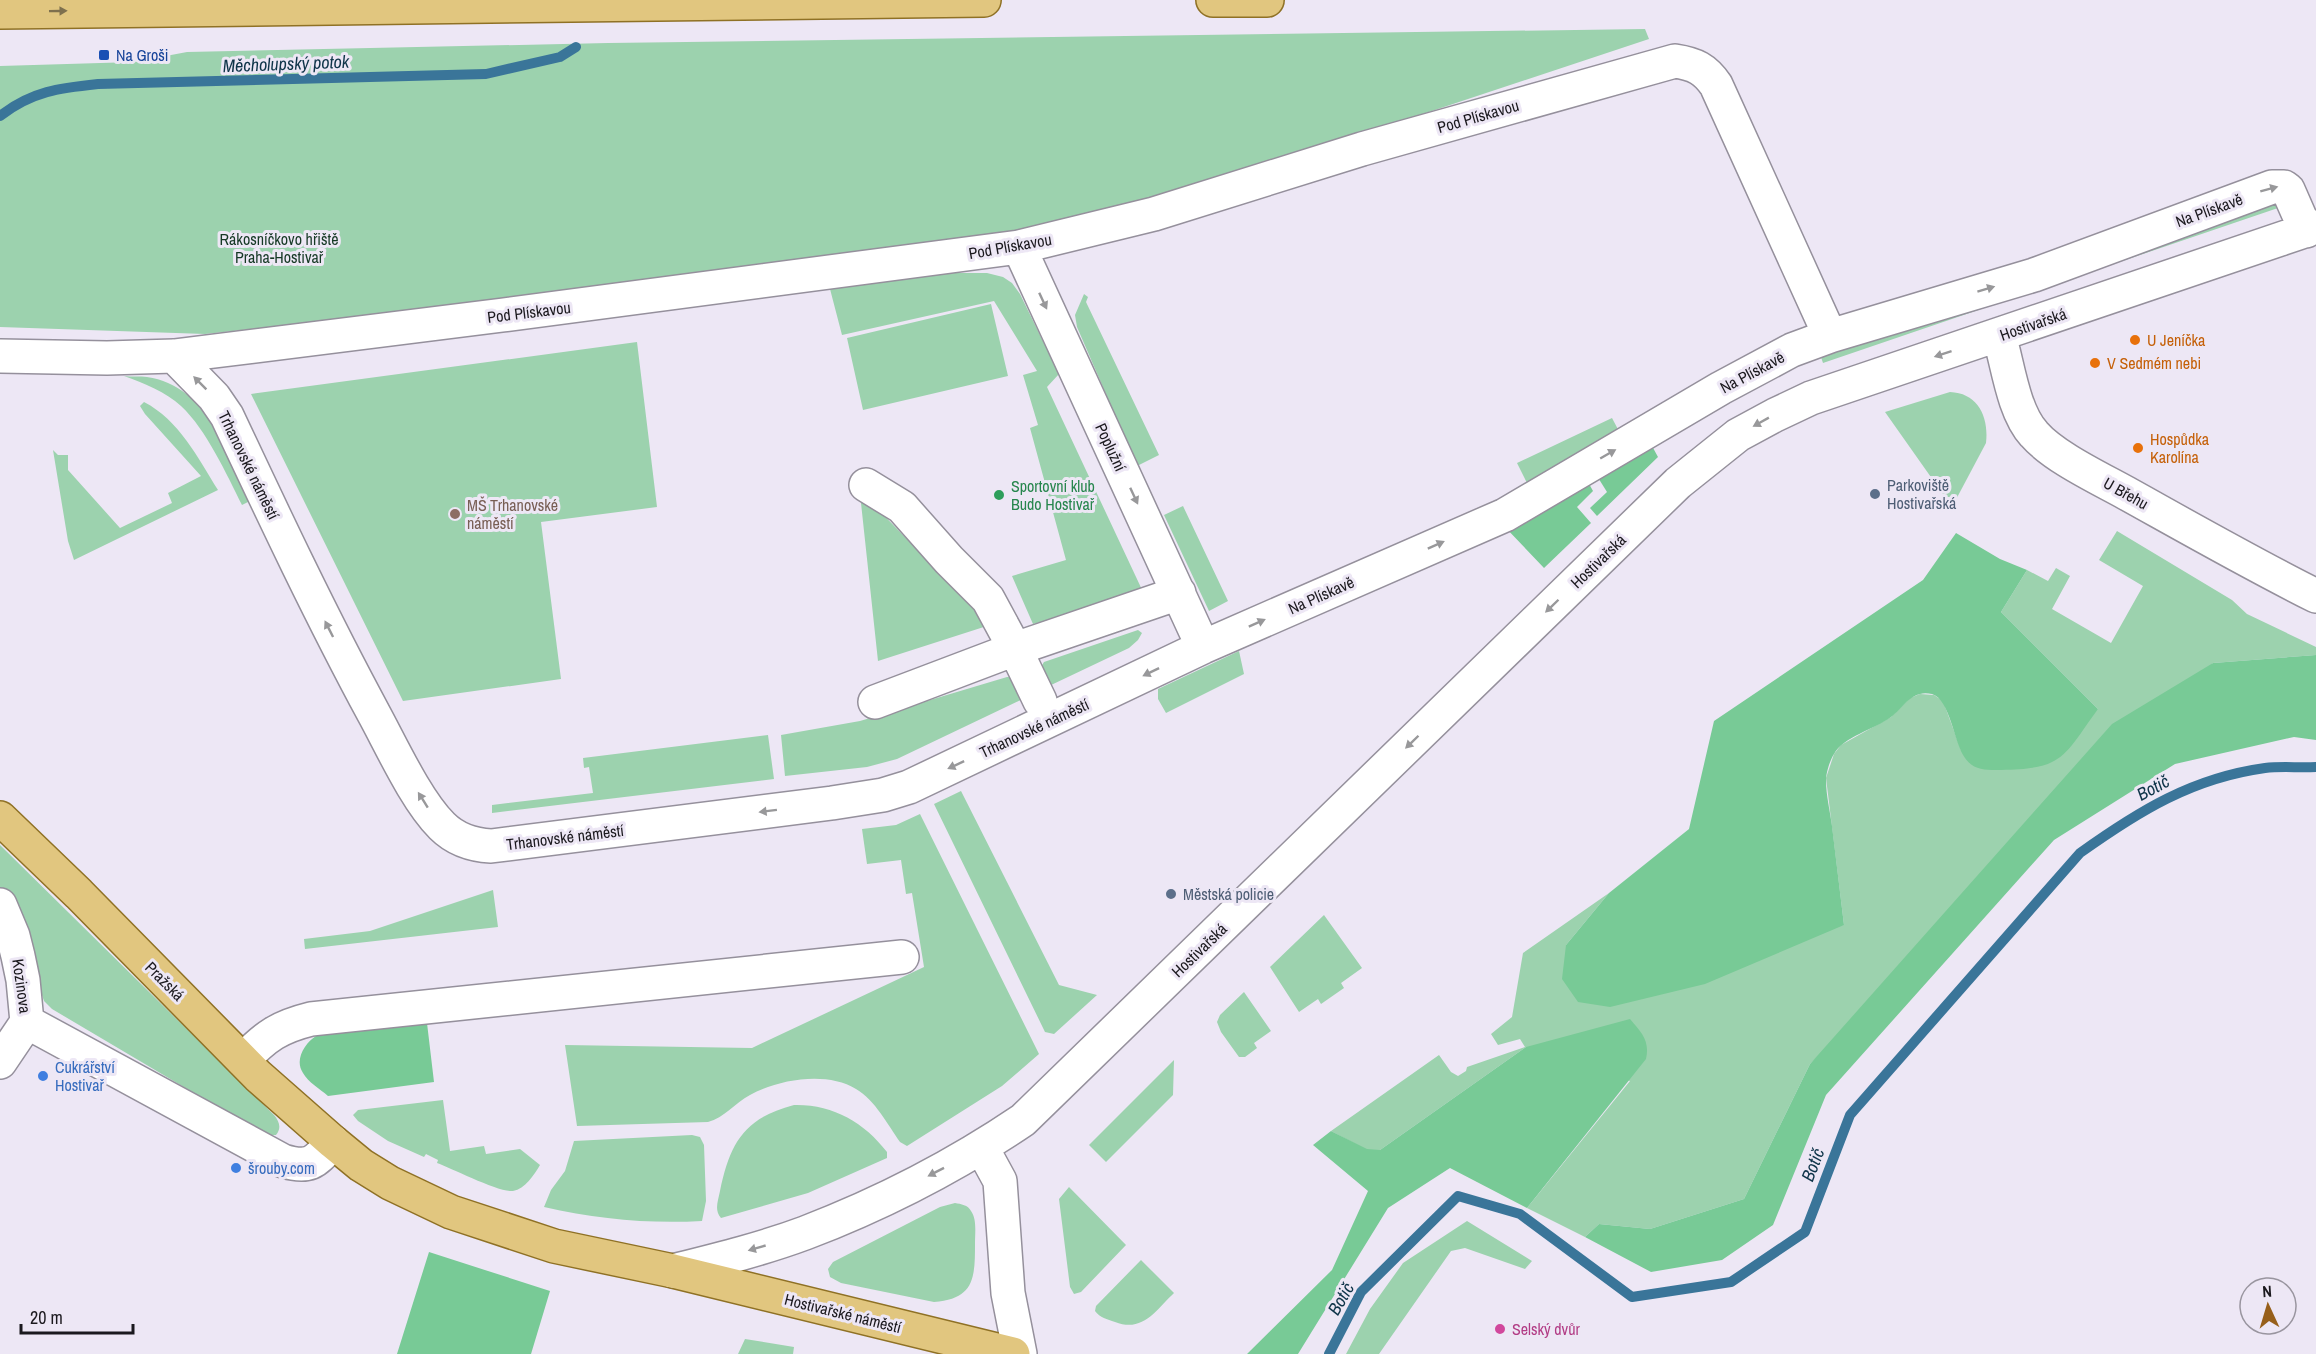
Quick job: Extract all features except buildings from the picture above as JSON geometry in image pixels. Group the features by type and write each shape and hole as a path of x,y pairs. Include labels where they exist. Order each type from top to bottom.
{"main road":[{"path":"0,12 984,0"},
{"path":"1213,0 1267,0"},
{"name":"Pražská","path":"0,818 79,894 243,1060 333,1142 376,1176 451,1212 555,1246"},
{"name":"Hostivařské náměstí","path":"555,1246 674,1271 1013,1354"}],"street":[{"name":"Pod Plískavou","path":"0,356 106,358 174,356 1019,248 1154,214 1362,149 1676,61 1698,66 1716,85 1830,336"},
{"name":"Na Plískavě","path":"1203,647 1505,515 1720,388 1776,358 1830,336 2034,275 2272,187 2284,187 2288,190 2311,229"},
{"name":"Hostivařská","path":"1023,1120 1678,483 1738,435 1811,398 2311,229"},
{"name":"Poplužní","path":"1019,248 1203,647"},
{"name":"U Břehu","path":"1999,335 2019,408 2034,435 2071,462 2262,569 2316,596"},
{"name":"Trhanovské náměstí","path":"174,356 214,397 227,416 330,632 425,804 434,818 452,835 473,844 491,846 832,803 890,793 909,787 1049,722 1203,647"},
{"path":"866,485 902,507 949,560 988,599 1040,701"},
{"path":"875,702 1015,649 1179,593"},
{"name":"Kozinova","path":"0,905 13,936 23,980 10,1041"},
{"path":"243,1060 261,1041 281,1028 311,1019 902,957"},
{"path":"10,1041 284,1161 309,1165 319,1158 333,1142"},
{"name":"Hostivařské náměstí","path":"674,1271 804,1233 874,1203 982,1148 1023,1120"},
{"path":"982,1148 1000,1181 1008,1293 1020,1354"}],"green space":[{"name":"Rákosníčkovo hřiště Praha-Hostivař","path":"1645,29 1649,39 1140,208 1014,232 328,321 205,334 0,327 0,66 134,62 187,52 608,43"},
{"path":"2272,203 2278,208 1823,363 1819,351"},
{"path":"950,273 987,273 1003,277 1012,283 1020,294 1059,374 1047,387 1144,594 1033,624 1012,576 1066,560 1030,428 1038,425 1023,375 1037,371 994,301 842,335 830,289"},
{"path":"1084,294 1088,297 1086,302 1159,455 1137,466 1077,327 1075,315"},
{"path":"991,304 1008,376 863,410 847,338"},
{"name":"MŠ Trhanovské náměstí","path":"637,342 657,507 541,522 561,679 403,701 251,394"},
{"path":"124,376 147,377 168,383 186,394 201,408 224,443 250,501 242,505 199,427 181,406 162,392"},
{"path":"1950,392 1960,393 1974,402 1980,408 1986,424 1986,443 1952,507 1885,412"},
{"path":"144,402 178,429 218,490 74,560 68,541 53,450 58,455 68,455 68,470 120,528 172,503 168,493 201,476 145,414 140,406"},
{"path":"1612,418 1621,435 1527,483 1517,463"},
{"path":"1652,446 1658,457 1597,516 1590,508 1607,492 1597,476"},
{"path":"1588,482 1593,491 1577,507 1591,523 1544,568 1504,526"},
{"path":"871,502 990,625 878,661 861,503"},
{"path":"1183,506 1228,601 1209,611 1164,515"},
{"path":"2117,531 2232,600 2247,614 2316,647 2316,655 2213,663 1810,1064 1744,1199 1650,1229 1599,1224 1585,1237 1527,1208 1630,1081 1526,1047 1380,1150 1367,1150 1331,1131 1439,1055 1451,1072 1458,1076 1466,1071 1467,1067 1525,1047 1520,1039 1498,1045 1491,1034 1512,1017 1523,953 1609,893 1566,945 1844,925 1826,778 1834,754 1841,745 1891,717 1910,698 1920,694 1934,695 1943,701 1961,750 2098,709 2001,612 2027,570 2048,581 2056,568 2070,576 2052,609 2111,643 2143,586 2099,560"},
{"path":"1956,533 2000,559 2027,570 2001,612 2098,709 2069,749 2050,763 2038,767 2001,770 1977,768 1965,758 1961,751 1947,712 1938,698 1925,693 1914,696 1891,717 1844,743 1831,760 1826,777 1827,791 1844,925 1705,984 1610,1007 1578,1002 1562,979 1566,945 1609,893 1689,829 1714,721 1923,580"},
{"path":"1138,630 1142,633 1129,648 1049,686 1041,667 1044,662"},
{"path":"1239,651 1244,674 1166,713 1158,699 1158,689"},
{"path":"2316,655 2316,740 2294,737 2175,764 2054,840 1826,1095 1773,1225 1722,1260 1651,1272 1585,1237 1599,1224 1650,1229 1744,1199 1810,1064 2112,724 2213,663"},
{"path":"1011,677 1027,697 897,759 867,767 785,776 781,735 860,721"},
{"path":"768,735 774,779 492,813 492,805 593,793 589,767 584,768 583,758"},
{"path":"961,791 1059,985 1097,995 1054,1034 1045,1032 934,804"},
{"path":"920,814 1039,1054 1002,1086 907,1146 900,1142 881,1113 863,1094 844,1083 817,1079 789,1081 762,1089 708,1122 577,1126 565,1045 752,1048 924,967 912,893 906,894 901,860 867,864 862,829 896,825"},
{"path":"0,845 274,1115 279,1125 276,1135 258,1131 52,1009 44,1001 19,921 0,889"},
{"path":"493,890 498,927 305,949 304,939 370,931"},
{"path":"1324,915 1362,968 1341,983 1344,988 1321,1004 1318,999 1299,1012 1270,967"},
{"path":"1244,992 1271,1031 1254,1043 1257,1048 1245,1057 1239,1057 1221,1032 1217,1022 1220,1015"},
{"path":"1630,1019 1646,1042 1646,1059 1527,1208 1450,1168 1388,1208 1298,1354 1247,1354 1332,1270 1368,1191 1313,1145 1331,1131 1367,1149 1380,1150 1526,1047"},
{"path":"427,1023 434,1082 328,1096 308,1079 301,1068 302,1052 316,1036"},
{"path":"1174,1060 1173,1095 1106,1162 1089,1145"},
{"path":"443,1100 450,1151 484,1146 486,1154 520,1149 540,1165 529,1181 513,1191 487,1184 437,1163 438,1160 426,1154 424,1157 388,1141 358,1121 353,1115 358,1110"},
{"path":"794,1105 821,1108 846,1117 878,1141 887,1152 887,1158 808,1193 721,1218 717,1209 724,1174 742,1135 763,1117"},
{"path":"692,1135 700,1137 704,1145 706,1201 702,1221 623,1220 544,1207 551,1190 565,1171 574,1141"},
{"path":"1069,1187 1126,1245 1081,1292 1074,1294 1070,1287 1059,1199"},
{"path":"955,1203 970,1209 975,1226 973,1276 965,1291 958,1296 934,1302 841,1283 830,1277 828,1269 833,1262 940,1207"},
{"path":"1467,1221 1532,1261 1525,1269 1465,1248 1451,1251 1379,1354 1346,1354 1370,1309 1403,1263"},
{"path":"429,1252 550,1291 531,1354 397,1354"},
{"path":"1141,1260 1174,1293 1155,1313 1141,1322 1125,1325 1099,1315 1095,1311 1096,1306"},
{"path":"745,1339 794,1347 793,1354 738,1354"}],"waterway":[{"name":"Měcholupský potok","path":"0,116 35,96 84,85 486,74 560,57 576,47"},
{"name":"Botič","path":"1329,1354 1361,1292 1458,1196 1520,1214 1632,1297 1731,1282 1805,1232 1850,1115 2080,853 2145,810 2190,788 2239,773 2265,768 2316,767"}],"place":[{"name":"Na Groši","path":"104,55"},
{"name":"U Jeníčka","path":"2135,340"},
{"name":"V Sedmém nebi","path":"2095,363"},
{"name":"Hospůdka Karolína","path":"2138,448"},
{"name":"Parkoviště Hostivařská","path":"1875,494"},
{"name":"Sportovní klub Budo Hostivař","path":"999,495"},
{"name":"MŠ Trhanovské náměstí","path":"455,514"},
{"name":"Městská policie","path":"1171,894"},
{"name":"Cukrářství Hostivař","path":"43,1076"},
{"name":"šrouby.com","path":"236,1168"},
{"name":"Selský dvůr","path":"1500,1329"}]}
